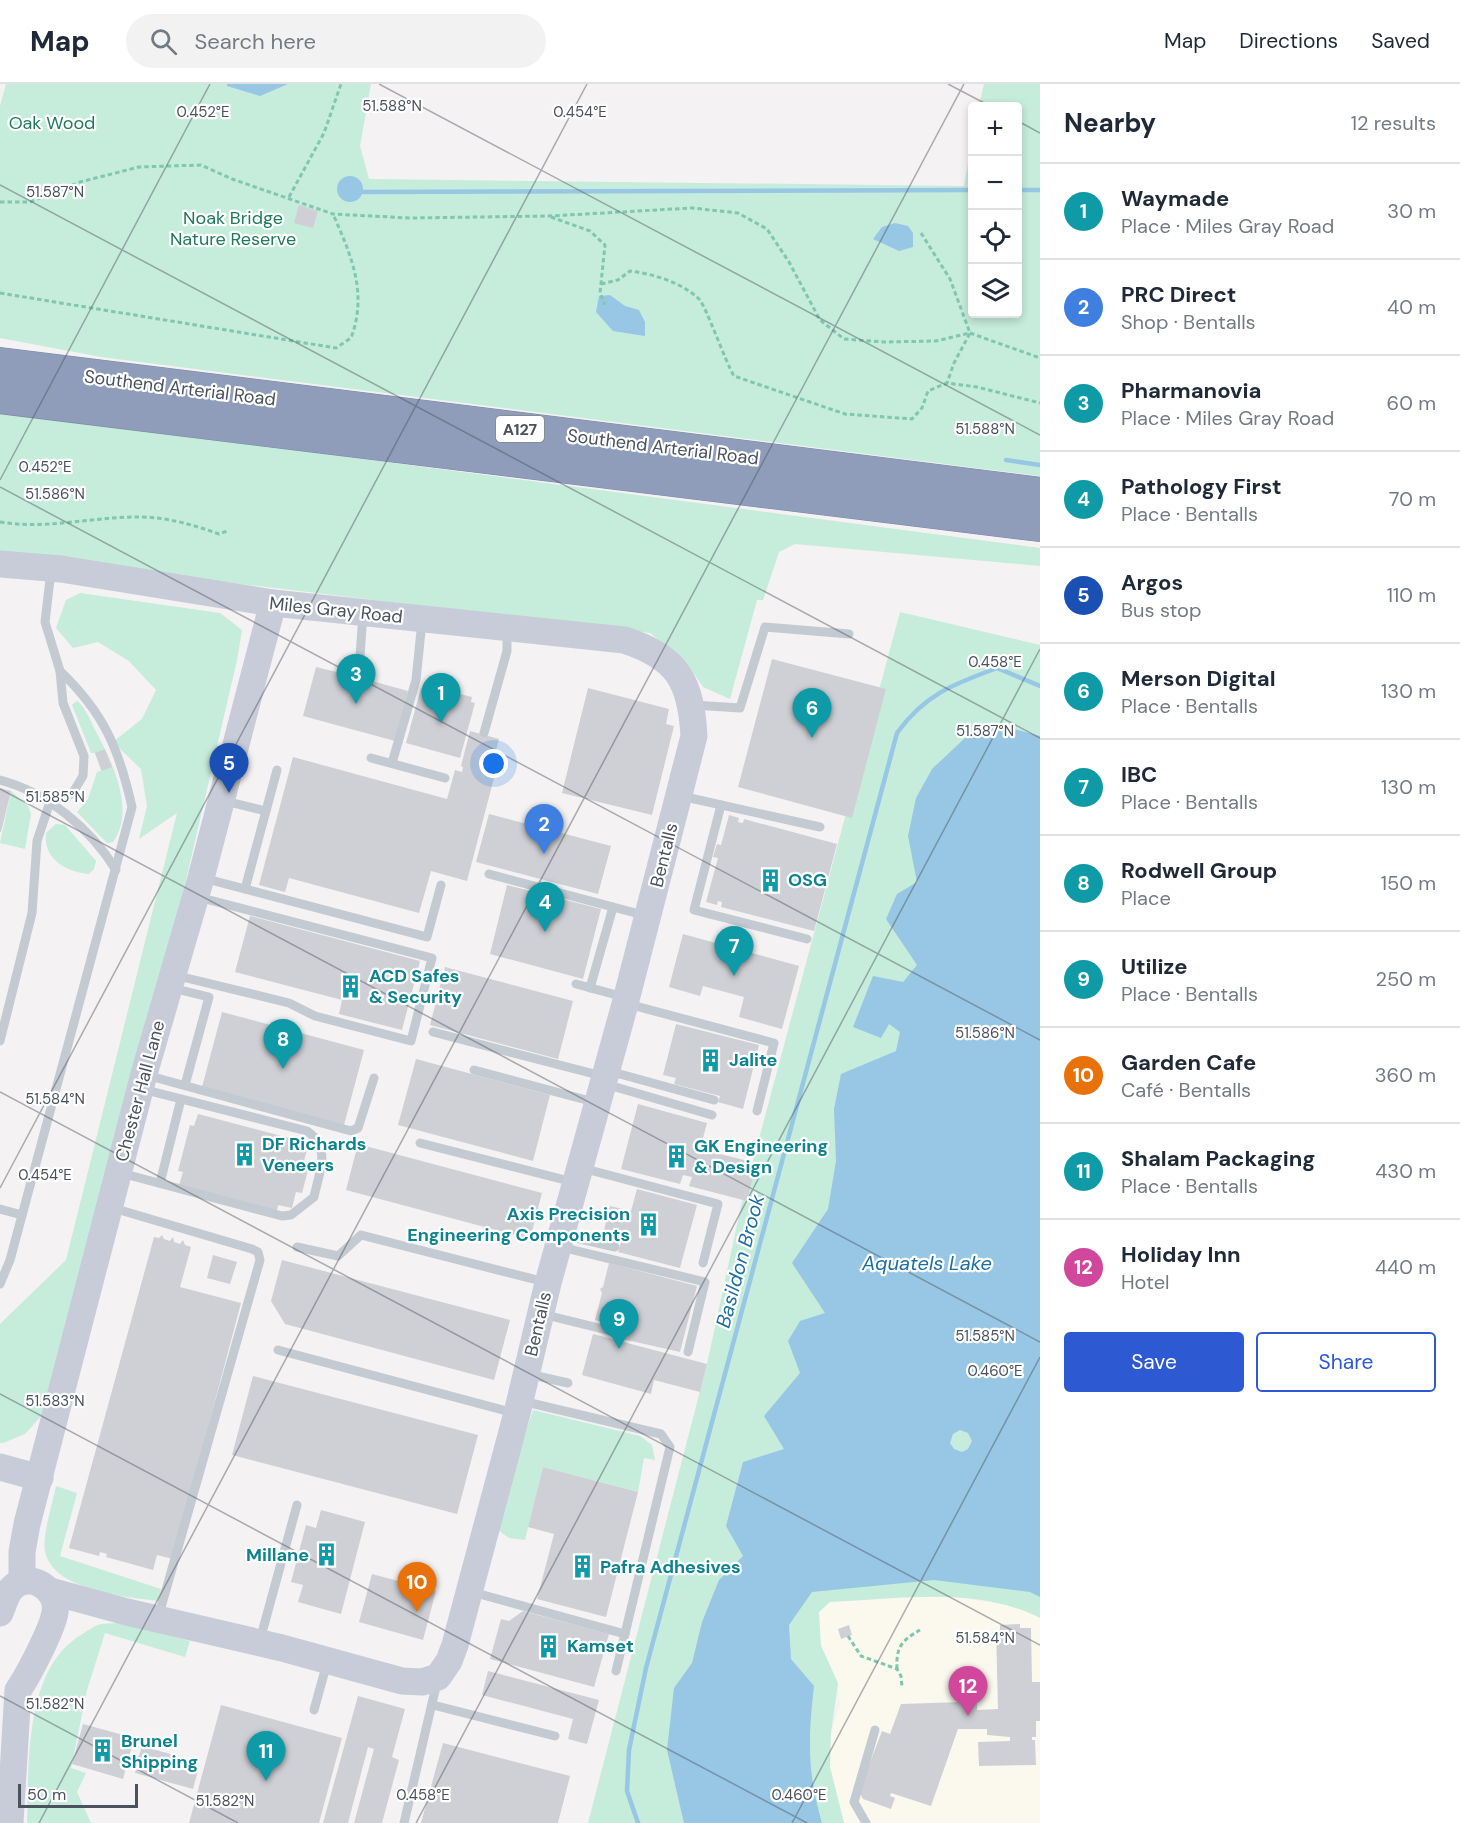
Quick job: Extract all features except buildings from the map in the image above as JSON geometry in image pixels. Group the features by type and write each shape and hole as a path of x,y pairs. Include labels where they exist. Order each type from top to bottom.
{"highway":[{"name":"Southend Arterial Road","path":"0,364 1040,494"},
{"name":"Southend Arterial Road","path":"0,397 1040,525"}],"street":[{"name":"Miles Gray Road","path":"0,564 51,568 273,603 624,640 648,648 668,663"},
{"name":"Chester Hall Lane","path":"22,1582 22,1552 27,1524 142,1082 198,887 273,603"},
{"name":"Bentalls","path":"438,1677 449,1661 470,1592 559,1240 626,1001 694,736 693,705 685,683 668,663"},
{"path":"0,1467 40,1478"},
{"path":"0,1613 11,1588 22,1582 34,1581 50,1591 158,1619 202,1635 259,1642 402,1681 422,1682 438,1677"},
{"path":"10,1823 9,1690 29,1675 51,1627 56,1610 50,1591"},
{"path":"51,1627 82,1618 127,1612"}],"lane":[{"path":"50,802 72,794 83,776 84,756 63,703 60,671 45,622 51,568"},
{"path":"360,656 363,613"},
{"path":"392,763 416,680 422,619"},
{"path":"693,705 740,708 765,627 849,634"},
{"path":"484,733 507,651 507,628"},
{"path":"0,1284 10,1260 132,807 122,762 113,742 84,694 60,671"},
{"path":"371,758 445,778"},
{"path":"245,889 278,770"},
{"path":"0,780 16,784 50,802 101,846 116,870"},
{"path":"679,795 820,827"},
{"path":"220,799 266,811"},
{"path":"0,1041 32,913 37,840 50,802"},
{"path":"722,805 694,910 807,939"},
{"path":"489,874 648,916"},
{"path":"198,887 245,889 427,937 441,885"},
{"path":"170,981 289,1003 315,1016 411,1041 432,958 198,887"},
{"path":"590,988 613,907"},
{"path":"170,981 209,997 185,1085"},
{"path":"576,984 774,1044 757,1111"},
{"path":"433,1032 712,1115"},
{"path":"474,1070 603,1084 714,1100"},
{"path":"142,1082 185,1085 351,1131 358,1128 374,1078"},
{"path":"119,1173 282,1216 291,1215 314,1197 324,1151 316,1137 307,1131 181,1099 142,1082"},
{"path":"160,1183 181,1099"},
{"path":"420,1143 718,1204 703,1263"},
{"path":"110,1207 252,1249 258,1252 260,1260 158,1619"},
{"path":"0,1209 22,1215"},
{"path":"297,1247 338,1256 362,1234 548,1283"},
{"path":"559,1240 615,1247"},
{"path":"559,1240 705,1282 688,1352"},
{"path":"541,1313 615,1332"},
{"path":"278,1350 518,1407 662,1434 670,1447 616,1671"},
{"path":"526,1373 568,1383"},
{"path":"259,1642 297,1505"},
{"path":"470,1592 625,1634"},
{"path":"314,1710 328,1660"},
{"path":"404,1823 438,1677"},
{"path":"433,1705 555,1736"},
{"path":"866,1823 854,1802 875,1730"}],"path":[{"path":"289,197 324,133 341,84"},
{"path":"0,202 30,202 80,182 139,167 201,165 232,179 333,214 409,218 549,216 692,208 738,213 767,229 789,262 820,320 844,339 884,342 936,341 970,333 1040,358"},
{"path":"0,292 336,348 351,338 360,299 355,265 333,214"},
{"path":"549,216 590,231 605,245 600,293 605,305"},
{"path":"921,233 950,279 970,333 954,363 947,383"},
{"path":"601,284 618,280 630,271 658,275 700,300 723,358 734,376 845,414 912,419 922,408 928,391 947,383 977,387 1040,402"},
{"path":"0,522 44,525 141,517 177,520 219,534 227,531"},
{"path":"897,1669 899,1646 905,1638 920,1630"},
{"path":"848,1636 861,1656 897,1669 902,1676 902,1687"}],"shaded area":[{"path":"944,1596 1016,1606 1040,1618 1040,1823 844,1823 830,1767 831,1733 840,1705 838,1683 815,1630 819,1612 830,1602"}],"green space":[{"name":"Noak Bridge Nature Reserve","path":"6,84 371,84 360,146 369,179 964,186 968,164 968,318 1022,318 1022,102 980,102 984,84 1040,84 1040,476 101,357 0,338 0,106"},
{"path":"0,411 1040,548 1040,566 795,544 779,552 763,600 757,600 730,699 703,687 686,662 650,633 0,555"},
{"path":"80,593 220,613 242,630 179,910 43,1414 25,1434 0,1443 0,1324 66,1260 177,813 139,839 147,806 141,769 113,742 142,719 156,690 129,661 98,642 73,648 56,628 66,600"},
{"name":"Aquatels Lake","path":"900,612 1040,645 1040,1618 1016,1608 990,1602 937,1597 830,1602 819,1612 821,1646 838,1683 831,1733 830,1767 844,1823 588,1823 707,1364 741,1206"},
{"path":"77,701 89,717 119,784 122,814 120,829 113,842 107,843 77,812 88,799 97,772 101,771 95,753 91,753 72,705"},
{"path":"11,791 28,806 31,814 25,849 0,843"},
{"path":"56,824 65,825 96,861 94,869 89,874 64,867 52,857 46,842 46,833"},
{"path":"533,1410 640,1436 652,1445 655,1460 644,1458 638,1492 543,1467 525,1540 509,1538 498,1530 502,1502"},
{"path":"56,1486 77,1493 60,1556 161,1589 159,1601 93,1590 62,1575 51,1564 44,1545"},
{"path":"125,1623 190,1641 185,1657 105,1633 87,1690 71,1768 86,1773 77,1792 91,1823 27,1823 28,1774 33,1720 39,1694 49,1670 62,1650 88,1630 102,1624"}],"water":[{"path":"227,84 288,84 260,96 227,86"},
{"path":"350,176 359,180 363,189 359,198 350,202 341,198 337,189 341,180"},
{"path":"895,223 908,226 913,233 913,247 899,251 873,239 882,227"},
{"path":"610,295 625,306 639,310 645,322 645,336 613,331 596,312 599,296"},
{"name":"Aquatels Lake","path":"996,724 1040,736 1040,1597 1030,1592 934,1580 812,1592 789,1625 791,1659 814,1686 810,1755 822,1823 684,1823 667,1750 674,1688 692,1663 702,1622 719,1580 743,1556 726,1526 743,1462 784,1449 764,1416 800,1373 788,1341 800,1321 825,1313 792,1263 828,1209 836,1161 834,1109 841,1074 896,1051 900,1032 889,1024 881,1038 853,1027 873,976 903,982 917,965 886,919 897,894 917,882 908,836 916,798 932,769 966,737","holes":["960,1430 968,1433 972,1441 968,1449 962,1452 954,1449 950,1443 953,1434"]}],"waterway":[{"path":"363,192 968,190"},
{"path":"1022,190 1040,190"},
{"path":"1006,460 1040,465"},
{"name":"Basildon Brook","path":"638,1823 627,1791 629,1750 646,1668 897,733 918,709 941,692 997,668 1040,686"}],"place":[{"name":"Pharmanovia","path":"356,704"},
{"name":"Waymade","path":"441,723"},
{"name":"Merson Digital","path":"812,738"},
{"name":"Argos","path":"229,793"},
{"name":"PRC Direct","path":"544,854"},
{"name":"OSG","path":"770,880"},
{"name":"Pathology First","path":"545,932"},
{"name":"IBC","path":"734,976"},
{"name":"ACD Safes & Security","path":"351,986"},
{"name":"Jalite","path":"711,1060"},
{"name":"Rodwell Group","path":"283,1069"},
{"name":"DF Richards Veneers","path":"244,1154"},
{"name":"GK Engineering & Design","path":"676,1156"},
{"name":"Axis Precision Engineering Components","path":"648,1224"},
{"name":"Utilize","path":"619,1349"},
{"name":"Millane","path":"327,1555"},
{"name":"Pafra Adhesives","path":"582,1567"},
{"name":"Garden Cafe","path":"417,1612"},
{"name":"Kamset","path":"549,1646"},
{"name":"Holiday Inn","path":"968,1716"},
{"name":"Brunel Shipping","path":"103,1751"},
{"name":"Shalam Packaging","path":"266,1781"}],"park label":[{"name":"Oak Wood","path":"52,123"}]}
